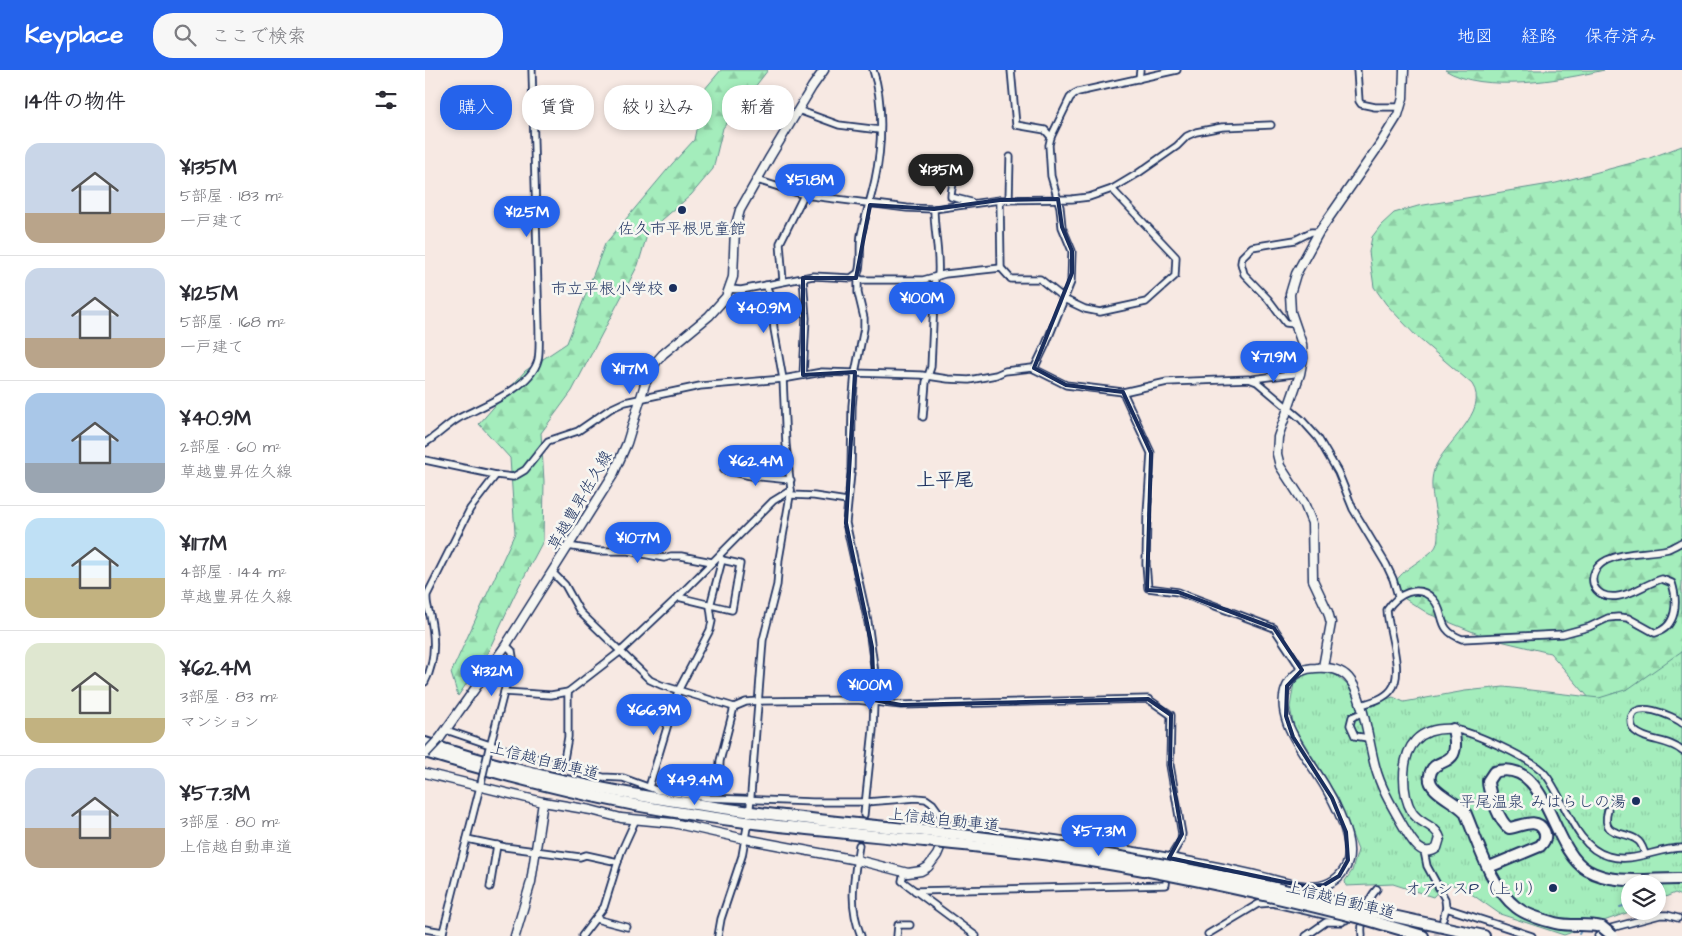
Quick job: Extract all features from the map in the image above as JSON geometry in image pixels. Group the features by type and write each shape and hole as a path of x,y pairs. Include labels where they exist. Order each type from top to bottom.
{"highway":[{"path":"1453,729 1456,743 1454,754 1432,770 1429,780 1435,790 1458,804 1465,812 1489,867 1502,891 1521,910 1555,923 1588,924 1613,936"},
{"name":"上信越自動車道","path":"425,743 541,775 638,796 739,812 926,836"},
{"name":"上信越自動車道","path":"425,753 539,784 636,805 783,826 1037,844 1148,862 1292,892 1457,936"},
{"path":"1489,867 1540,846 1545,841 1543,829 1537,824 1526,823 1509,828 1503,822 1489,790 1488,781 1493,772 1504,771 1521,774 1533,784 1541,795 1567,850 1587,870 1604,877 1616,879 1682,879"},
{"path":"1369,912 1484,936"},
{"name":"上信越自動車道","path":"1369,912 1423,936"}],"street":[{"path":"425,443 458,419 476,411 517,387 530,375 538,360 539,329 532,70"},
{"name":"草越豊昇佐久線","path":"425,753 446,730 505,645 553,573 613,475 627,443 645,384 657,362 663,354 717,308 727,297 733,276 736,222 743,204 798,110 824,70"},
{"path":"864,815 873,730 875,673 872,647 846,523 851,472 852,406 855,372 864,328 857,278 860,242 877,172 881,130 880,107 874,70"},
{"path":"1011,70 1016,125 1045,130 1051,137"},
{"path":"1139,79 1140,70"},
{"path":"1034,369 1071,282 1073,251 1062,227 1058,199 1051,176 1049,145 1069,98 1074,94 1177,70"},
{"path":"1357,70 1359,101 1361,104 1375,107 1401,107"},
{"path":"1323,668 1331,623 1313,580 1312,523 1304,503 1280,466 1277,454 1277,437 1300,374 1303,358 1302,344 1289,303 1290,294 1296,274 1319,232 1390,130 1401,107 1404,90 1404,70"},
{"path":"798,110 839,125 881,130"},
{"path":"757,180 804,194 907,208 934,209 1000,200 1089,197 1137,174 1177,146 1187,136 1196,132 1222,127 1271,125"},
{"path":"1009,200 1010,157"},
{"path":"957,163 957,172 951,188 951,197 973,203"},
{"path":"1000,200 1001,268 1011,280 1039,279 1063,298 1085,310 1120,308 1145,302 1175,276 1175,257 1111,188"},
{"path":"783,281 780,243 804,194"},
{"path":"923,417 926,382 931,367 939,253 935,234 934,209"},
{"path":"1295,324 1286,323 1268,299 1244,274 1241,263 1242,257 1251,247 1295,240 1311,232 1319,232"},
{"path":"730,289 741,290 813,276 900,281 923,280 1001,268"},
{"path":"803,278 805,318 803,375"},
{"path":"750,807 763,640 777,584 779,559 791,493 786,444 783,378 774,329 771,298 766,284"},
{"path":"425,460 495,476 509,478 517,476 525,470 548,441 574,433 616,406 641,398 700,386 783,378 822,372 855,372 969,380 996,375 1005,371 1034,369 1066,386 1123,392 1167,382 1252,379 1293,374 1297,359 1303,358"},
{"path":"1252,379 1309,426 1326,451 1338,472 1353,509 1393,578 1398,596"},
{"path":"1123,392 1151,454 1146,530 1148,588 1178,592 1273,628 1302,670"},
{"path":"724,470 751,476 791,480"},
{"path":"425,682 431,666 434,649 426,599 427,595 470,509 495,476"},
{"path":"504,692 551,695 568,692 621,651 712,562 720,557 773,501 791,493 847,501"},
{"path":"1367,738 1355,736 1350,728 1352,717 1361,709 1384,696 1396,680 1397,670 1387,623 1387,610 1398,596 1411,591 1424,593 1433,598 1442,623 1453,636 1462,639 1563,634 1589,627 1609,618 1618,617 1628,618 1655,633 1664,631 1671,622 1675,592 1672,583 1662,579 1625,594 1609,597 1598,593 1593,585 1593,574 1608,559 1626,554 1669,548 1682,542"},
{"path":"568,546 598,551 628,551 664,558 681,556 712,562"},
{"path":"678,597 731,610 740,564 720,557"},
{"path":"649,787 678,691 708,635 712,621 710,606 720,557"},
{"path":"553,573 565,585 580,612 649,680 678,691 733,707 746,702 759,701 874,700 901,705 1148,699 1171,714 1170,765 1181,840 1169,858 1166,884 915,891"},
{"path":"425,929 443,934 513,654 505,645"},
{"path":"425,773 543,802 615,816 673,823 857,860 904,872 921,871 932,864 949,828 962,825 1169,858 1309,887 1328,884 1342,873 1347,864 1349,850 1343,824 1327,788 1293,736 1285,716 1284,697 1287,686 1293,677 1302,670 1323,668 1337,670 1347,677 1355,687 1367,738 1385,795 1410,837 1424,851 1430,852 1435,850 1439,845 1440,838 1435,829 1416,817 1407,803 1404,784 1407,756 1411,745 1425,733 1453,729 1480,736 1543,771 1580,835 1597,852 1618,858 1635,858 1669,848 1682,848"},
{"path":"563,765 567,737 568,692"},
{"path":"719,785 720,761 733,707"},
{"path":"1682,723 1661,712 1641,709 1635,712 1631,720 1632,727 1637,732 1671,743 1682,751"},
{"path":"446,730 490,747 603,777 623,778 657,790 709,798 793,802 866,802 901,798 926,799 933,804 941,820 949,828"},
{"path":"515,936 531,882 543,802"},
{"path":"1608,810 1607,822 1609,828 1614,833 1636,839 1641,844 1645,854"},
{"path":"582,936 607,902 618,862 636,819"},
{"path":"718,936 721,919 742,856 747,827"},
{"path":"467,839 580,857 586,855 618,862"},
{"path":"490,887 497,845"},
{"path":"859,845 852,901 861,936"},
{"path":"1424,851 1427,866 1445,899 1446,908 1443,918"},
{"path":"904,872 902,880 976,936"},
{"path":"1363,936 1362,930 1369,912 1369,897 1377,889"},
{"path":"1208,934 1258,904 1272,903 1346,920"},
{"path":"1446,908 1532,936"},
{"path":"1306,936 1326,922 1346,920 1369,912"},
{"path":"1600,931 1660,915 1667,914 1678,918"},
{"path":"596,919 627,927"},
{"path":"897,936 897,925 910,925"}],"highlighted area":[{"path":"1058,199 1062,227 1072,251 1072,273 1034,368 1066,385 1123,392 1151,453 1147,590 1178,592 1274,628 1302,670 1287,686 1286,716 1293,737 1332,798 1346,832 1348,860 1339,876 1324,885 1304,886 1169,858 1182,834 1170,765 1171,715 1148,699 901,705 874,700 872,647 846,523 855,372 803,375 803,278 856,278 870,205 934,209 1000,200"}],"green space":[{"path":"721,70 768,70 756,85 722,85 723,130 713,169 691,195 648,232 638,265 572,391 541,433 544,481 543,541 515,594 487,654 458,696 451,673 515,533 510,458 479,424 525,371 567,343 605,244 694,140 696,130 712,130 712,85 708,85"},
{"path":"1445,70 1604,70 1545,81 1501,83 1480,82"},
{"path":"1682,146 1682,785 1610,722 1550,653 1488,638 1429,614 1402,597 1397,589 1396,581 1400,576 1429,554 1436,546 1438,529 1432,489 1434,470 1470,417 1475,406 1476,395 1472,384 1417,337 1386,304 1374,287 1369,252 1372,237 1394,213 1418,206 1556,183 1647,159"},
{"path":"1682,651 1682,896 1675,893 1666,897 1666,875 1621,875 1621,915 1564,935 1500,914 1460,886 1445,884 1433,897 1393,884 1346,886 1345,881 1352,871 1358,850 1338,798 1294,727 1290,707 1294,683 1308,672 1332,672 1351,688 1358,709 1393,697 1404,702 1465,691 1504,687 1599,698 1628,689"}],"waterway":[{"path":"1579,934 1582,929"}],"tunnel":[{"path":"1436,936 1440,925"}],"place":[{"name":"佐久市平根児童館","path":"682,210"},
{"name":"市立平根小学校","path":"673,288"},
{"name":"平尾温泉 みはらしの湯","path":"1636,801"},
{"name":"オアシスP（上り）","path":"1553,888"}],"district":[{"name":"上平尾","path":"945,479"}]}
